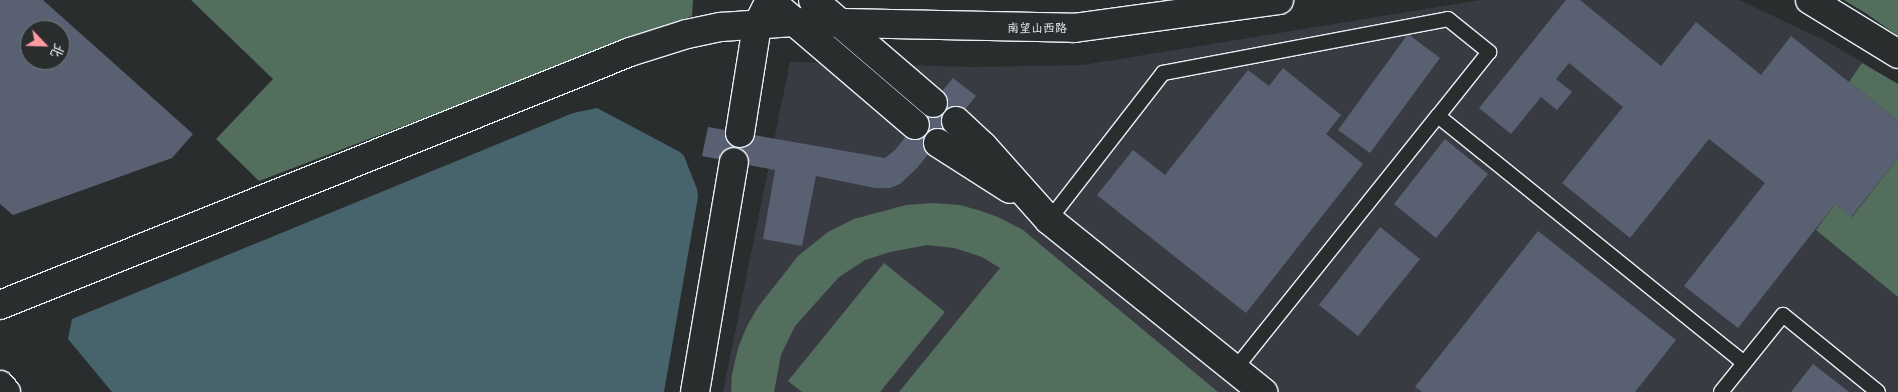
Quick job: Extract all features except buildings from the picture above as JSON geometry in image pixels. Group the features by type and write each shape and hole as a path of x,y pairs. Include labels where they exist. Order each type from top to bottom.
{"street":[{"path":"740,133 757,26 770,0 915,125"},
{"path":"813,0 933,103"},
{"name":"南望山西路","path":"0,304 630,52 721,27 794,22 841,25 1064,29 1279,0"},
{"path":"1810,0 1898,54"},
{"path":"956,121 982,146 1041,211"},
{"path":"938,143 1041,211 1263,392"},
{"path":"695,392 734,162"},
{"path":"0,385 6,392"}],"lane":[{"path":"1041,211 1163,72 1448,19 1489,52 1235,369"},
{"path":"1438,116 1744,363"},
{"path":"1721,392 1783,315 1878,392"}],"shaded area":[{"path":"1481,0 1739,0 1828,42 1898,84 1898,392 723,392 790,62 972,67 1083,65"}],"green space":[{"path":"191,0 693,0 692,16 259,181 216,139 273,79"},
{"path":"1844,0 1898,0 1898,36 1867,14"},
{"path":"1862,63 1898,84 1898,121 1849,82"},
{"path":"1898,158 1898,297 1816,230 1835,204 1852,217"},
{"path":"933,203 960,205 981,211 998,217 1023,230 1218,392 899,392 1000,268 982,257 954,248 927,245 890,252 865,260 839,277 795,326 781,355 774,392 731,392 732,374 738,348 747,326 758,307 798,256 828,232 854,219 906,205"},
{"path":"884,263 945,312 880,392 802,392 788,381"}],"water":[{"path":"597,108 680,152 684,156 697,189 698,197 664,392 112,392 68,339 72,319 573,113"}]}
